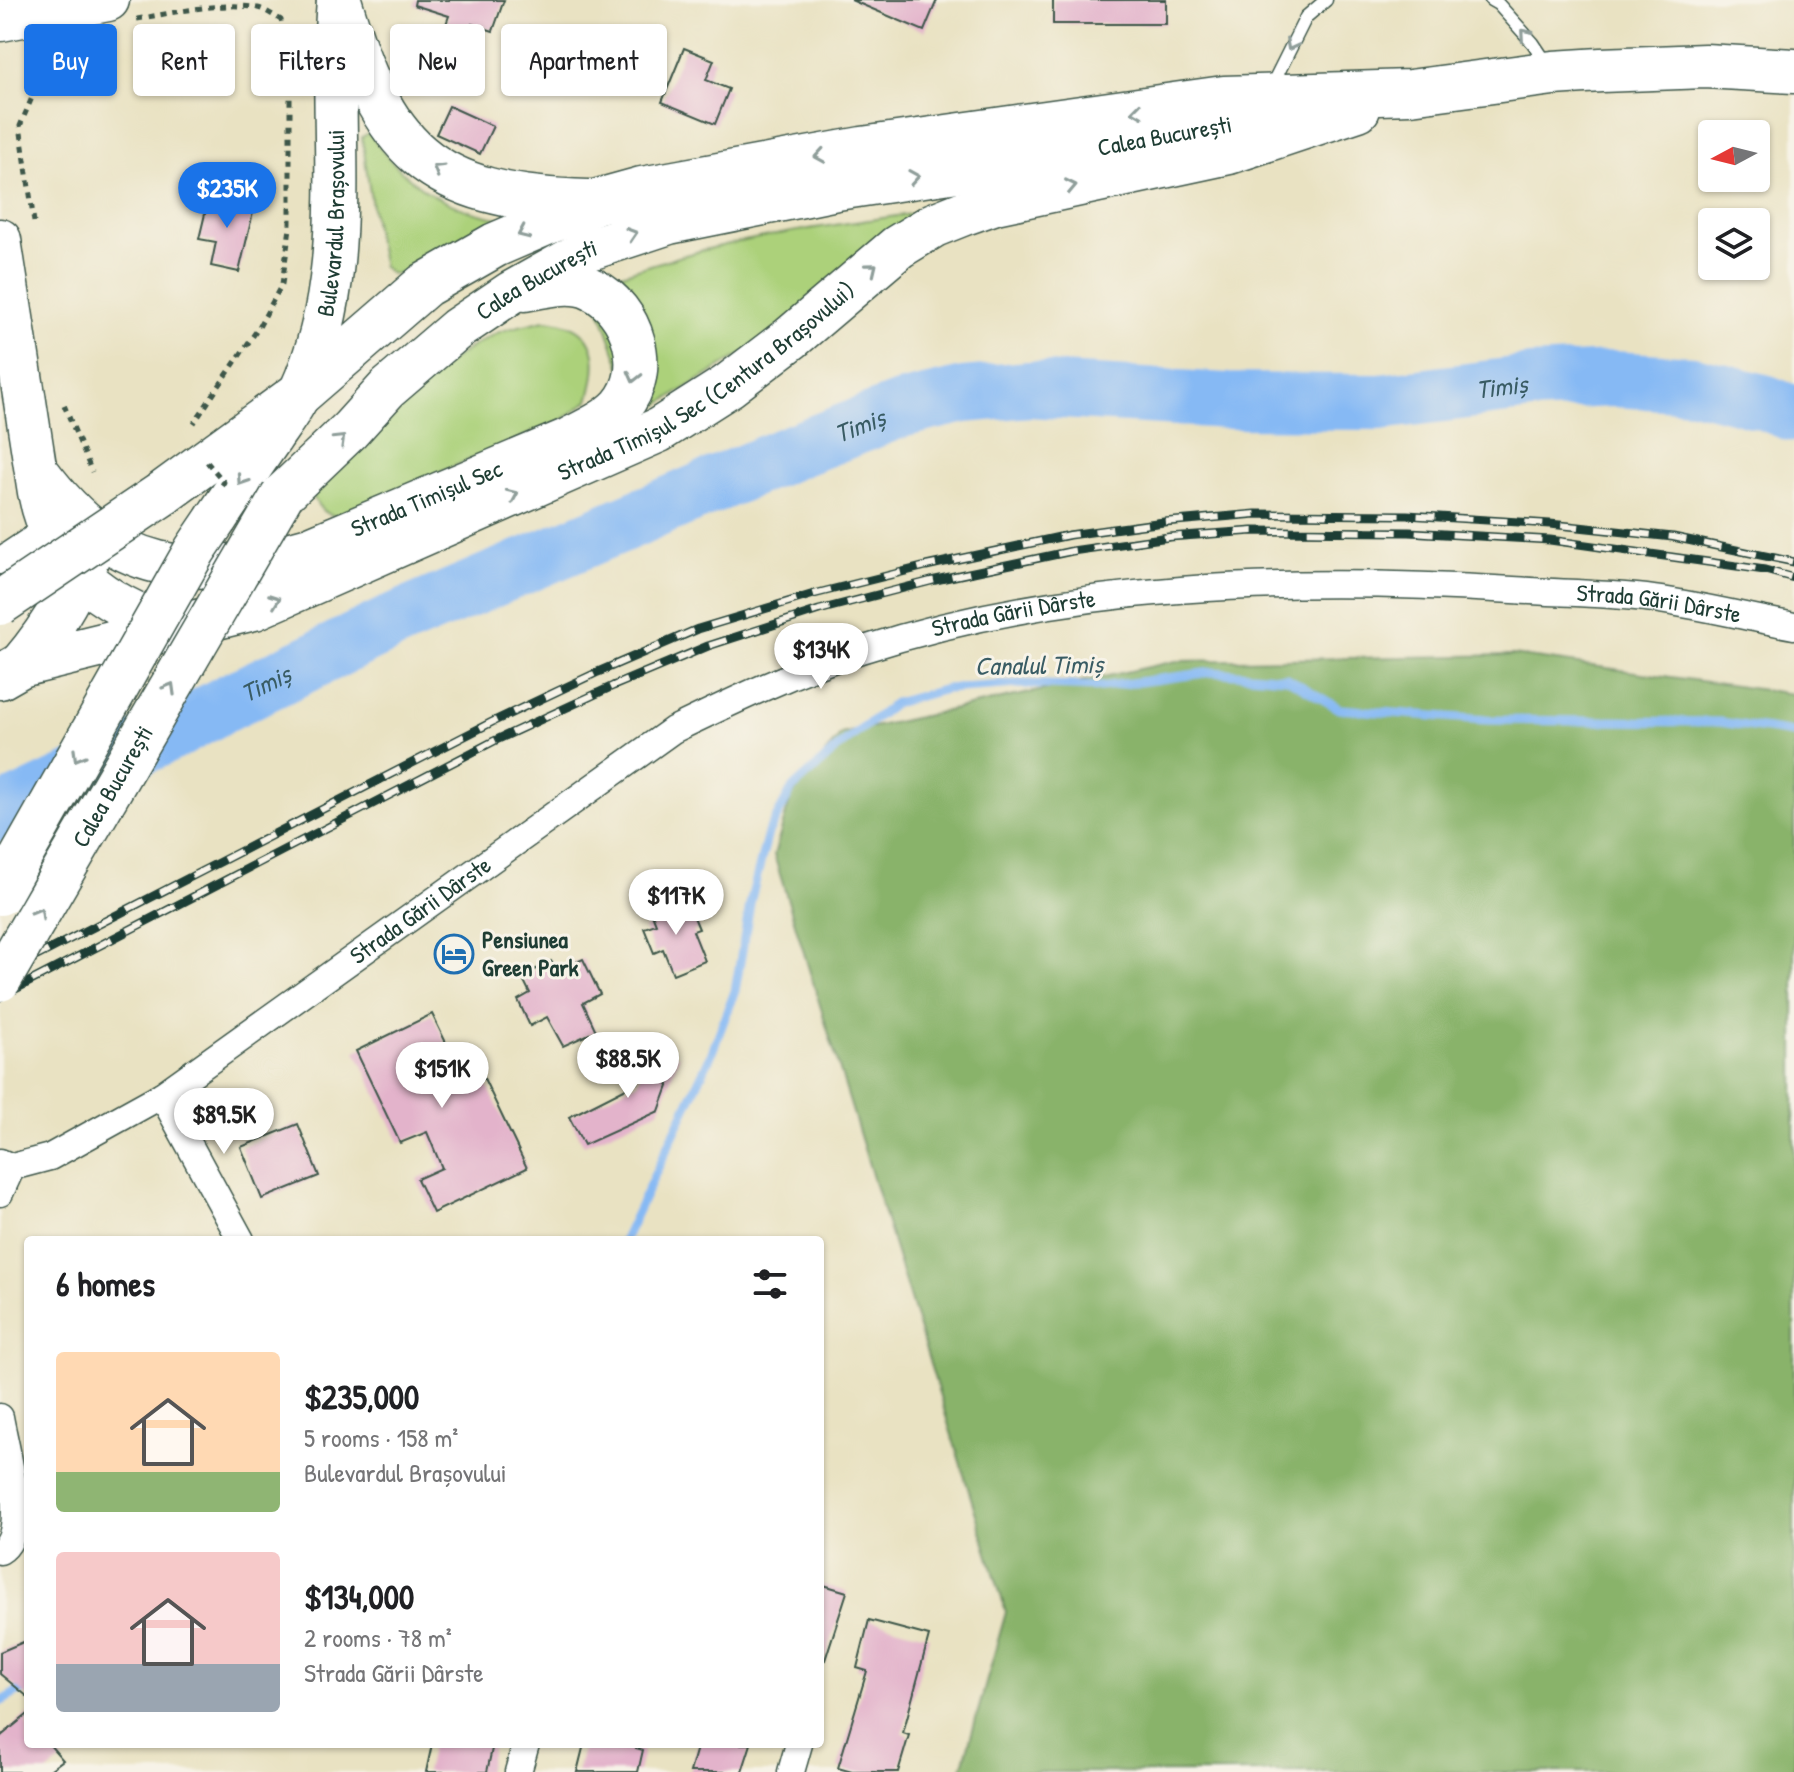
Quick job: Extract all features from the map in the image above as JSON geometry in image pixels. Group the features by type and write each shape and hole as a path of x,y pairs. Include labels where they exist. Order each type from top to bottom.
{"highway":[{"path":"338,0 353,47 380,108 401,138 433,167 468,185 510,195 552,201 595,202"},
{"name":"Calea București","path":"299,394 425,285 495,245 595,202 688,179 862,149 1224,98 1410,92 1553,73 1705,66 1792,70"},
{"name":"Strada Timișul Sec (Centura Brașovului)","path":"10,671 227,616 287,595 659,430 728,386 791,338 871,268 934,225 995,202 1229,152 1410,92"},
{"path":"0,603 162,494 199,447 299,394"},
{"path":"10,671 46,636 79,576 97,535"}],"main road":[{"name":"Bulevardul Brașovului","path":"299,394 315,355 333,273 336,191 334,48 338,0"},
{"path":"0,20 120,10"},
{"name":"Calea București","path":"0,980 283,494 350,430 387,389 457,329 512,292 587,250 669,223 837,189 1043,158 1410,92"},
{"path":"9,242 40,492 60,552 79,576 113,603 137,616 173,628"},
{"name":"Strada Timișul Sec","path":"40,492 64,504 97,535 127,553 150,562 211,568 266,561 310,548 569,439 620,407 632,390 638,366 627,325 615,305 591,287 560,284 512,292"},
{"name":"Calea București","path":"0,894 195,550 299,394"}],"street":[{"path":"0,561 39,535 40,492"},
{"name":"Strada Gării Dârste","path":"6,1164 50,1157 162,1095 673,730 764,685 863,649 967,622 1064,603 1201,588 1417,584 1646,598 1794,626"},
{"path":"162,1095 239,1236"},
{"path":"0,1193 6,1164"},
{"path":"0,1417 16,1513 15,1531 0,1551"},
{"path":"518,1772 525,1748"},
{"path":"791,1772 798,1748"}],"lane":[{"path":"1266,98 1306,17 1326,0"},
{"path":"1491,0 1533,43 1553,73"}],"path":[{"path":"120,10 259,8 281,20 290,59 290,228 282,284 199,447"},
{"path":"9,242 20,126 33,96"},
{"path":"63,403 92,472"}],"green space":[{"path":"369,133 397,166 426,191 461,208 502,219 444,248 405,273 391,274 383,267 376,235 362,137"},
{"path":"932,211 747,351 638,417 591,284 736,243"},
{"path":"545,320 576,328 591,345 594,370 588,401 562,420 338,516 320,508 313,497 327,476 370,429 423,382 497,333"},
{"path":"1513,655 1794,694 1794,1772 961,1772 1006,1612 774,855 791,797 841,734 1176,661"}],"building":[{"path":"415,0 504,0 493,31 485,28 485,24 446,24 449,16 414,5"},
{"path":"851,0 937,0 924,31"},
{"path":"1053,0 1166,0 1166,24 1053,24"},
{"path":"684,48 714,60 706,80 729,89 715,124 662,102"},
{"path":"449,106 493,126 480,154 436,134"},
{"path":"210,193 255,204 239,272 211,266 216,242 199,239"},
{"path":"687,900 699,929 693,931 705,961 673,974 663,949 654,953 644,928 656,924 652,914"},
{"path":"583,959 600,994 583,1003 596,1031 563,1046 547,1017 530,1026 518,1000 530,993 522,977 551,961 557,971"},
{"path":"432,1014 451,1053 468,1045 527,1168 433,1213 417,1179 442,1168 427,1132 400,1143 356,1051"},
{"path":"652,1048 679,1056 659,1111 584,1145 569,1117 638,1082"},
{"path":"298,1124 319,1176 262,1199 241,1147"},
{"path":"824,1585 847,1592 824,1660"},
{"path":"869,1620 929,1636 903,1733 909,1735 898,1772 852,1772 838,1768 867,1671 857,1668"},
{"path":"24,1642 24,1694 0,1674 0,1652"},
{"path":"24,1717 24,1748 52,1748 63,1760 47,1772 0,1772 0,1737"},
{"path":"431,1748 492,1748 487,1772 426,1772"},
{"path":"583,1748 643,1750 638,1772 577,1772"},
{"path":"697,1748 750,1748 742,1772 690,1772"}],"waterway":[{"name":"Timiș","path":"0,814 174,732 228,702 400,619 792,452 900,410 964,395 1029,389 1228,401 1380,402 1531,383 1613,379 1694,384 1764,402 1794,414"},
{"name":"Canalul Timiș","path":"626,1236 711,1055 735,991 751,899 768,833 792,789 895,703 946,689 1019,684 1101,687 1212,672 1287,678 1340,709 1487,720 1720,722 1794,733"},
{"name":"Canalul Timiș","path":"0,1702 24,1688"}],"railway":[{"path":"0,975 492,722 598,672 698,629 814,594 926,566 1069,535 1256,514 1407,515 1550,524 1673,537 1794,562"},
{"path":"0,997 494,741 613,686 708,646 819,610 931,581 1072,551 1169,537 1253,531 1409,532 1550,540 1765,570 1794,578"}],"place":[{"name":"Pensiunea Green Park","path":"454,954"}]}
